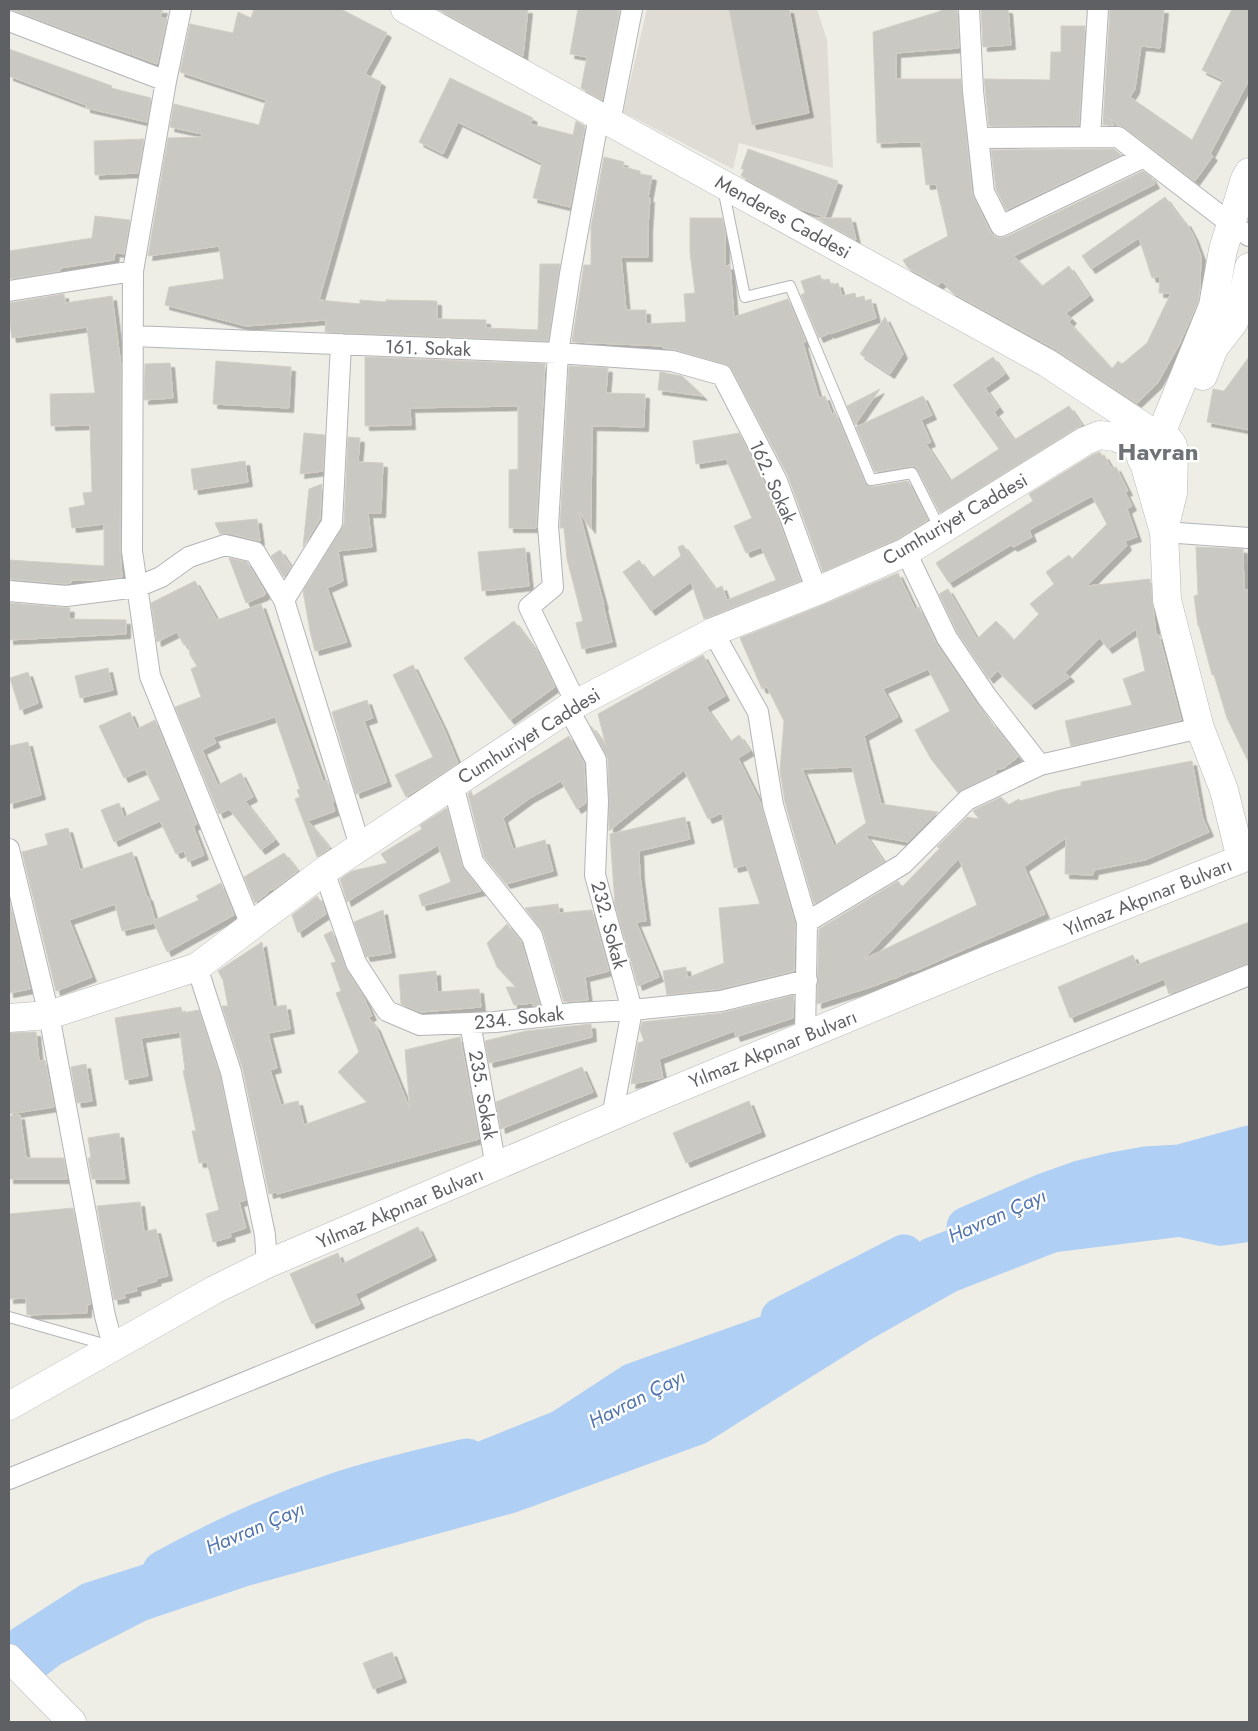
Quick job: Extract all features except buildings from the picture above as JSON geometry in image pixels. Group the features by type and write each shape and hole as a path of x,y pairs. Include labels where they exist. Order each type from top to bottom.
{"main road":[{"name":"Menderes Caddesi","path":"405,9 1047,363 1158,448"},
{"path":"1158,448 1213,306 1223,250 1240,230 1245,178 1249,172"},
{"path":"1158,448 1214,348 1234,322 1243,296 1249,266"},
{"path":"1214,348 1249,322"},
{"name":"Cumhuriyet Caddesi","path":"9,1018 49,1015 197,966 251,924 360,846 572,706 713,632 817,591 906,552 1085,441 1100,435 1158,448"},
{"name":"Yılmaz Akpınar Bulvarı","path":"9,1406 214,1290 266,1264 985,961 1247,859 1224,790 1200,728 1167,600 1164,532 1173,493 1158,448"},
{"path":"9,1658 72,1722"}],"street":[{"path":"181,9 166,81 133,271 132,551 150,676 251,924"},
{"path":"558,353 570,274 632,9"},
{"path":"969,9 973,92 984,192 1001,226 1144,157"},
{"path":"1090,137 1098,9"},
{"path":"9,21 166,81"},
{"path":"978,138 1118,137 1240,230"},
{"path":"9,291 133,271"},
{"name":"161. Sokak","path":"133,336 558,353 672,361 722,376"},
{"path":"284,600 332,523 341,344"},
{"name":"232. Sokak","path":"558,353 548,526 553,587 529,607 596,760 598,802 595,875 632,1010 612,1117"},
{"name":"162. Sokak","path":"722,376 777,481 817,591"},
{"path":"1164,532 1249,538"},
{"path":"9,591 66,596 137,587 161,577 189,557 225,545 255,552 284,600 360,846"},
{"path":"906,552 947,638 987,697 1040,765"},
{"path":"713,632 758,712 773,805 807,922 805,1036"},
{"path":"807,922 903,864 967,800 1040,765 1200,728"},
{"path":"453,785 473,862 532,936 555,1015"},
{"path":"9,849 49,1015 105,1316 113,1346"},
{"name":"234. Sokak","path":"324,871 356,964 387,1011 420,1026 495,1022 721,1001 807,980"},
{"path":"197,966 231,1072 265,1235 266,1264"},
{"path":"9,1479 709,1192 1249,975"},
{"name":"235. Sokak","path":"470,1023 496,1167"}],"lane":[{"path":"722,184 745,297 790,286 871,480 912,472 941,530"},
{"path":"9,1317 113,1346"}],"shaded area":[{"path":"647,9 817,9 827,40 833,168 739,143 733,169 623,112"}],"water":[{"path":"1249,1132 1249,1242 1220,1246 1179,1237 1057,1252 957,1291 870,1340 706,1443 517,1512 251,1585 147,1620 61,1664 44,1677 9,1643 9,1631 82,1584 170,1556 328,1513 462,1448 552,1412 624,1365 838,1289 924,1239 1007,1207 1086,1192"}],"waterway":[{"name":"Havran Çayı","path":"967,1227 1046,1193 1080,1181 1146,1167 1180,1165 1249,1146"},
{"name":"Havran Çayı","path":"781,1318 904,1255"},
{"name":"Havran Çayı","path":"163,1571 227,1538 315,1501 369,1483 467,1459"}],"district":[{"name":"Havran","path":"1158,451"}]}
